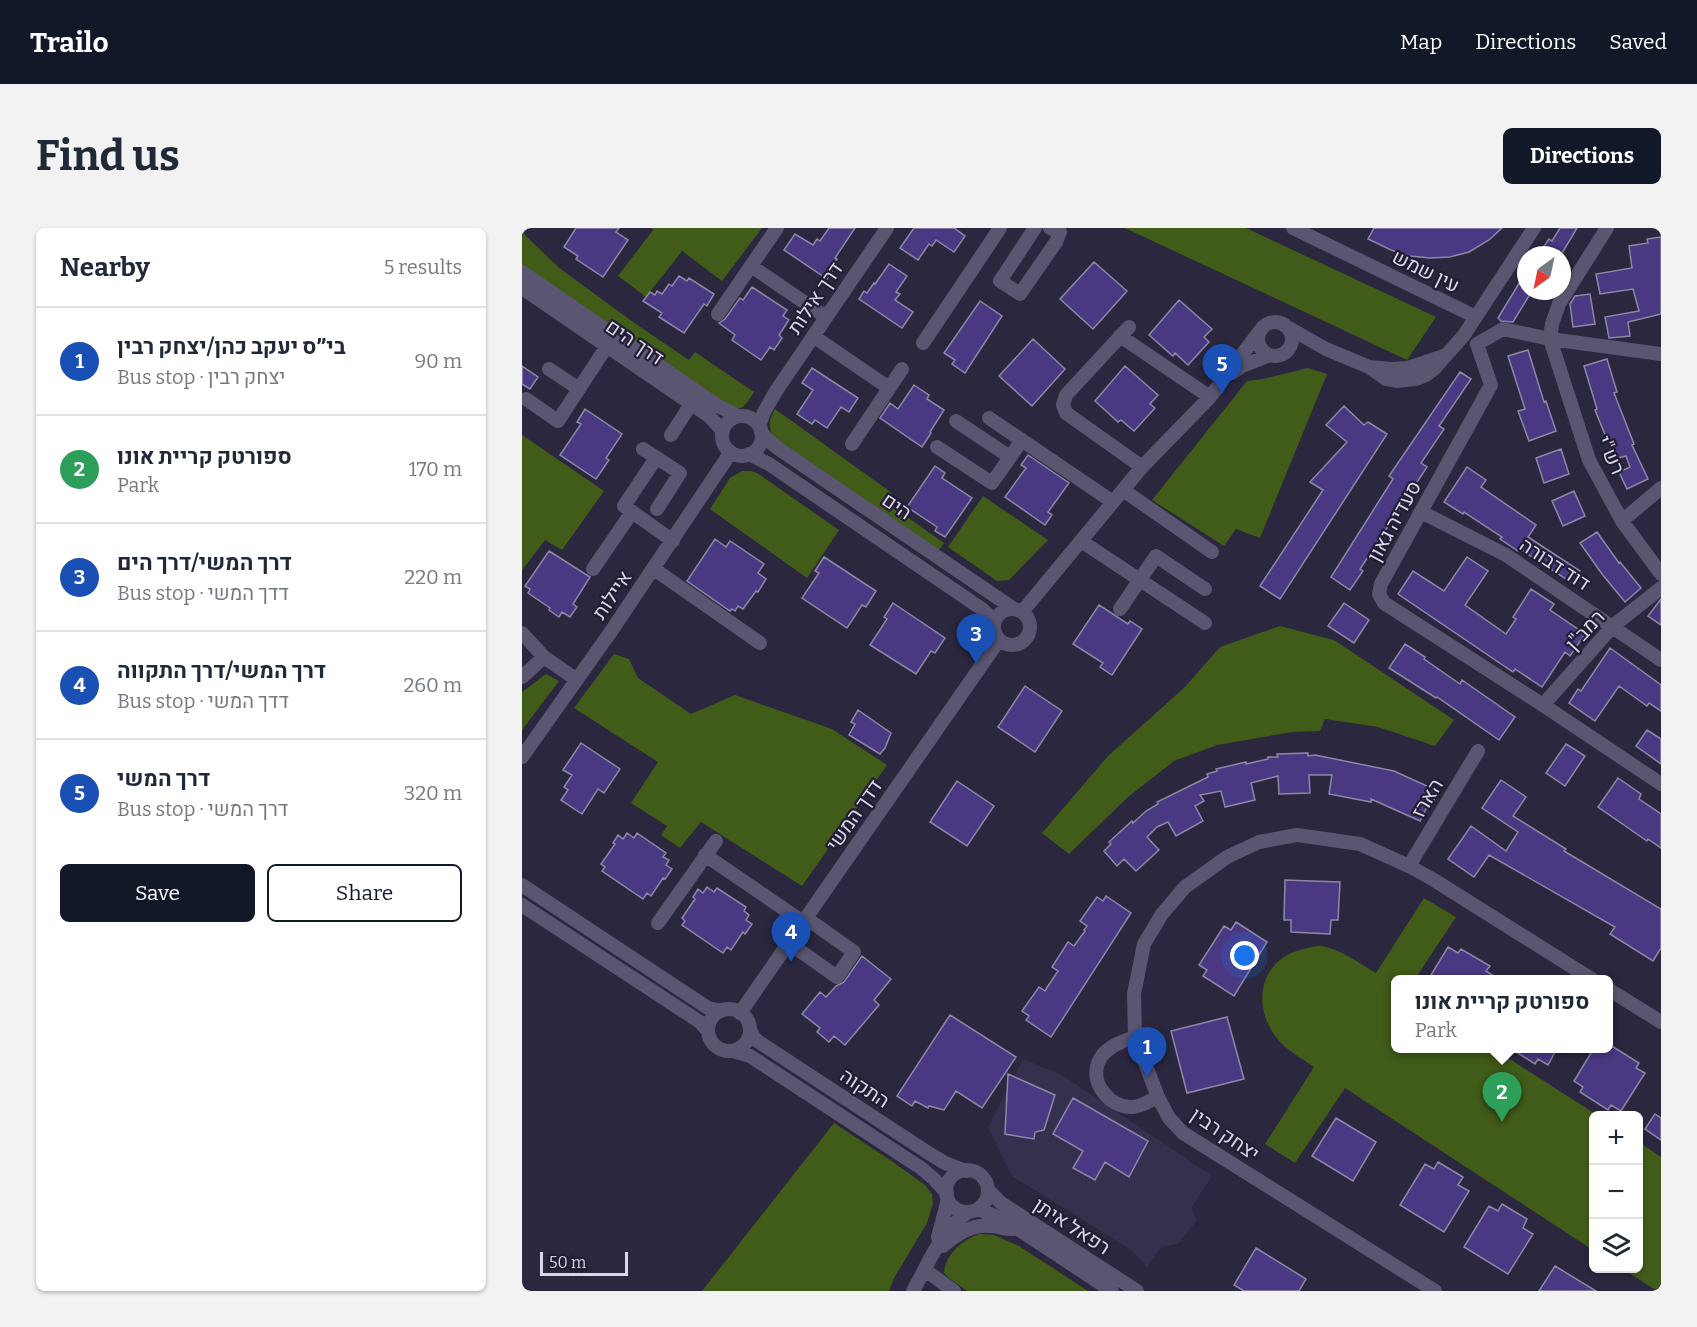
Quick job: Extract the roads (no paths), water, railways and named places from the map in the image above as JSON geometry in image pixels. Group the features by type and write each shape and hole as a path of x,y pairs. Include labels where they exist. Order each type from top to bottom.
{"street":[{"path":"718,314 777,228"},
{"name":"דרך אילות","path":"776,391 887,228"},
{"path":"922,343 1000,228"},
{"path":"1035,228 1000,281 1020,294 1056,242 1055,230"},
{"name":"עין שמש","path":"1293,228 1476,317"},
{"path":"1018,610 1081,541 1142,467 1210,397 1268,324 1279,322 1326,349 1369,367 1408,368 1444,356 1464,335 1534,228"},
{"path":"1607,228 1558,304 1550,339 1661,354"},
{"path":"751,266 826,317"},
{"path":"522,272 718,406 739,416 753,419 760,429"},
{"name":"דרך הים","path":"525,295 607,346 709,416 723,431"},
{"path":"1286,353 1292,344 1288,328"},
{"name":"סעדיה גאון","path":"1550,339 1503,329 1477,344 1491,385 1381,584 1379,594 1384,603 1661,784"},
{"path":"1142,467 1066,413 1064,405 1066,395 1124,331 1210,397"},
{"path":"1260,332 1259,343 1265,353 1270,355 1275,356 1311,348 1326,349"},
{"path":"813,336 889,388"},
{"name":"רש\"י","path":"1550,339 1589,460 1622,521 1661,574"},
{"path":"526,399 558,421 607,346"},
{"path":"1227,375 1242,366 1270,355"},
{"path":"549,369 579,389"},
{"path":"852,444 902,369"},
{"path":"776,391 764,412 760,429 760,444 757,449 749,454 740,455 731,452 723,443 723,431 727,422 758,409 776,391"},
{"path":"671,435 691,404"},
{"path":"989,417 1113,502"},
{"path":"956,421 1010,457"},
{"name":"הים","path":"760,429 779,449 1018,610"},
{"path":"937,447 992,483 1022,440"},
{"path":"643,449 680,473 657,509"},
{"name":"איילות","path":"522,757 654,569 731,452"},
{"name":"הים","path":"749,454 769,464 982,609 989,616 993,625"},
{"path":"656,458 624,506 673,541"},
{"path":"1622,521 1661,488"},
{"path":"1123,490 1212,552"},
{"path":"592,569 632,512"},
{"name":"דוד דבורה","path":"1421,512 1506,555 1661,660"},
{"path":"1081,541 1205,623"},
{"path":"1120,609 1156,556 1204,589"},
{"path":"654,569 760,643"},
{"name":"רמב\"ן","path":"1543,705 1613,626 1661,588"},
{"path":"1005,610 1018,610 1028,618 1029,634 1018,644 1007,645 994,633 993,625 996,617 1005,610"},
{"path":"522,633 544,657 577,680"},
{"name":"דדך המשי","path":"740,1013 999,640"},
{"path":"522,677 544,657"},
{"name":"הארז","path":"1409,866 1478,751"},
{"name":"יצחק רבין","path":"1435,1291 1183,1132 1168,1118 1135,1037 1134,994 1144,944 1162,914 1185,887 1227,857 1259,842 1297,835 1360,844 1409,866 1585,975"},
{"path":"658,923 716,841"},
{"path":"705,855 854,952 837,977 789,943"},
{"path":"522,885 708,1008 740,1013 747,1020 750,1029 748,1039 733,1051 717,1048 700,1022 522,905"},
{"path":"1613,992 1661,1022"},
{"path":"708,1031 711,1019 721,1011"},
{"name":"התקוה","path":"750,1029 754,1038 759,1042 930,1155 966,1171"},
{"path":"1135,1037 1115,1044 1105,1053 1098,1063 1097,1076 1100,1087 1109,1099 1121,1106 1134,1107 1158,1097"},
{"name":"התקוה","path":"733,1051 750,1056 921,1168 934,1179 947,1196"},
{"path":"913,1291 947,1231 956,1220 985,1203 988,1190 985,1181 976,1172 957,1173 947,1186 942,1227 933,1255"},
{"name":"רפאל איתן","path":"988,1190 1010,1210 1137,1291"},
{"path":"947,1196 956,1209 973,1211"},
{"name":"רפאל איתן","path":"973,1211 1006,1221 1112,1291"},
{"path":"933,1255 955,1235 977,1227 991,1226 1005,1230 1018,1228"},
{"path":"925,1270 954,1291"}],"place":[{"name":"דרך המשי","path":"1222,394"},
{"name":"דרך המשי/דרך הים","path":"976,664"},
{"name":"דרך המשי/דרך התקווה","path":"791,962"},
{"name":"בי״ס יעקב כהן/יצחק רבין","path":"1147,1077"},
{"name":"ספורטק קריית אונו","path":"1502,1122"}]}
